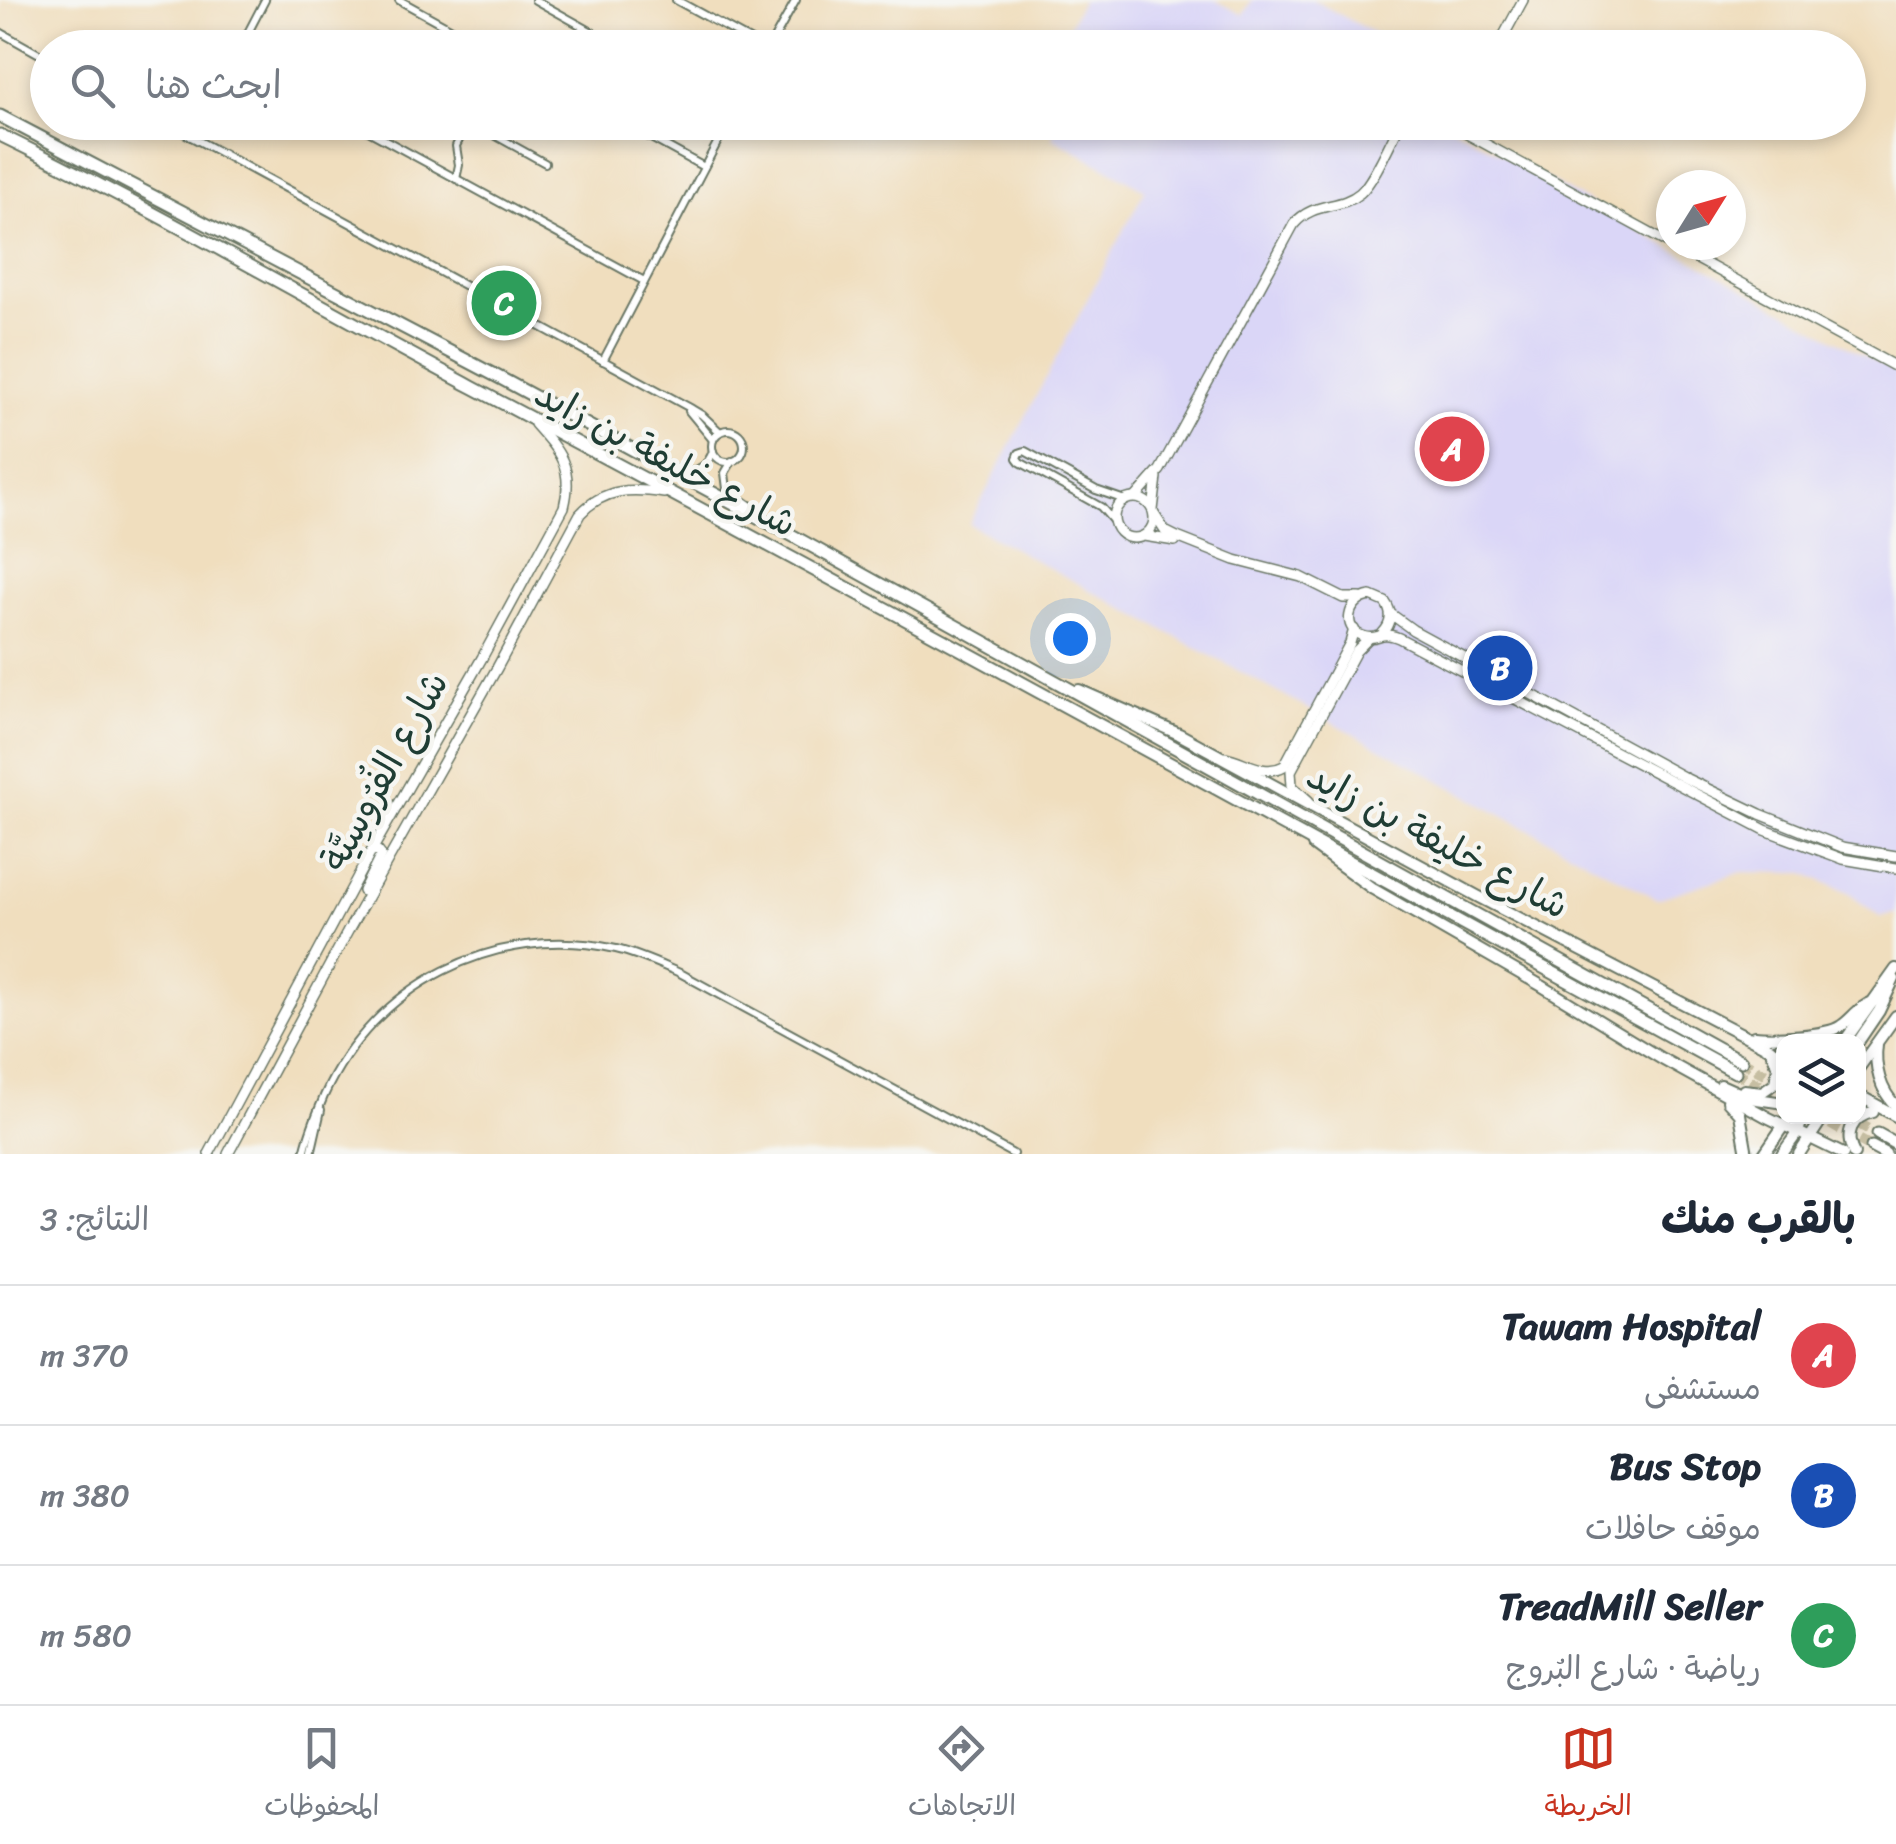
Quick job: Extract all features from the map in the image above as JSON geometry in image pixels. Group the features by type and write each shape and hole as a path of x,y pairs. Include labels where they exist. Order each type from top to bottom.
{"highway":[{"name":"شارع خليفة بن زايد","path":"0,116 30,132"},
{"name":"شارع خليفة بن زايد","path":"0,135 207,240 383,340 1738,1067 795,536 45,140"},
{"path":"1885,1154 1875,1140 1896,1144"}],"main road":[{"name":"شارع خليفة بن زايد","path":"1060,684 1150,720 1222,757 1776,1052"},
{"name":"شارع خليفة بن زايد","path":"1303,836 1373,889 1687,1073 1776,1116"},
{"path":"1850,1034 1896,971"},
{"path":"1864,1034 1880,1011 1896,971"},
{"path":"1743,1034 1770,1038 1832,1030 1872,1002"},
{"path":"1866,1058 1896,1016"},
{"path":"1877,1044 1878,1074 1884,1092 1896,1106"},
{"path":"1687,1073 1750,1098 1776,1102"},
{"path":"1687,1073 1738,1110 1747,1154"},
{"path":"1724,1086 1758,1093 1773,1086 1776,1080"},
{"path":"1866,1100 1896,1119"},
{"path":"1866,1110 1896,1119"},
{"path":"1854,1154 1849,1142 1850,1128 1859,1117 1873,1112"},
{"path":"1764,1154 1785,1124"},
{"name":"شارع خليفة بن زايد","path":"1790,1124 1842,1154"},
{"path":"1782,1154 1801,1124"},
{"path":"1799,1154 1819,1124"},
{"path":"1824,1124 1828,1140 1842,1154"}],"street":[{"path":"249,30 265,0"},
{"path":"399,0 453,30"},
{"path":"536,0 590,30"},
{"path":"676,0 732,30"},
{"path":"777,30 796,0"},
{"path":"1507,30 1523,0"},
{"path":"0,34 30,49"},
{"path":"197,140 702,415 720,432 734,431 743,439 743,450 724,474 724,482 730,492 795,536"},
{"path":"385,140 644,281"},
{"path":"456,179 460,140"},
{"path":"503,140 545,163"},
{"path":"655,140 704,167"},
{"path":"603,361 718,140"},
{"path":"1144,536 1153,527 1155,486 1160,470 1294,224 1310,210 1360,193 1391,140"},
{"path":"1481,140 1896,368"},
{"path":"680,404 699,421 721,459 732,461"},
{"name":"شارع الفُرُوسِيَّة","path":"210,1154 371,852 564,507 565,462 530,418"},
{"path":"672,471 700,469 708,462 720,432"},
{"path":"1371,637 1354,629 1332,597 1309,585 1240,566 1176,541 1126,537 1101,508 1020,462 1018,454 1026,451 1096,490 1148,502 1165,531 1176,538 1301,577 1342,598 1380,598 1391,614 1413,630 1686,778 1775,821 1842,847 1896,856"},
{"path":"1114,522 1116,509 1160,470"},
{"name":"شارع الفُرُوسِيَّة","path":"228,1154 580,514 596,499 619,490 671,494"},
{"path":"1350,618 1352,606 1360,598"},
{"path":"1382,634 1391,614"},
{"path":"1222,757 1267,771 1284,766 1354,629"},
{"path":"1314,807 1292,786 1291,771 1356,651 1367,638 1382,634 1399,638 1778,836 1843,860 1896,868"},
{"path":"1528,707 1555,715 1561,710"},
{"path":"348,930 381,856 378,851 371,852"},
{"path":"308,1154 311,1125 340,1065 387,1008 422,982 456,964 494,951 530,945 580,944 631,953 680,974 1013,1154"}],"shaded area":[{"path":"1082,0 1215,0 1243,15 1252,0 1313,0 1368,30 1067,30"},
{"path":"1057,140 1476,140 1656,240 1656,260 1692,260 1896,373 1896,913 1880,917 1848,893 1805,873 1742,872 1657,899 969,524 1145,190"}],"tunnel":[{"path":"1741,1061 1776,1080"},
{"path":"1735,1072 1776,1095"},
{"path":"1830,1124 1872,1147"},
{"path":"1859,1124 1878,1134"}],"place":[{"name":"TreadMill Seller","path":"504,303"},
{"name":"Tawam Hospital","path":"1452,449"},
{"name":"Bus Stop","path":"1500,668"}]}
